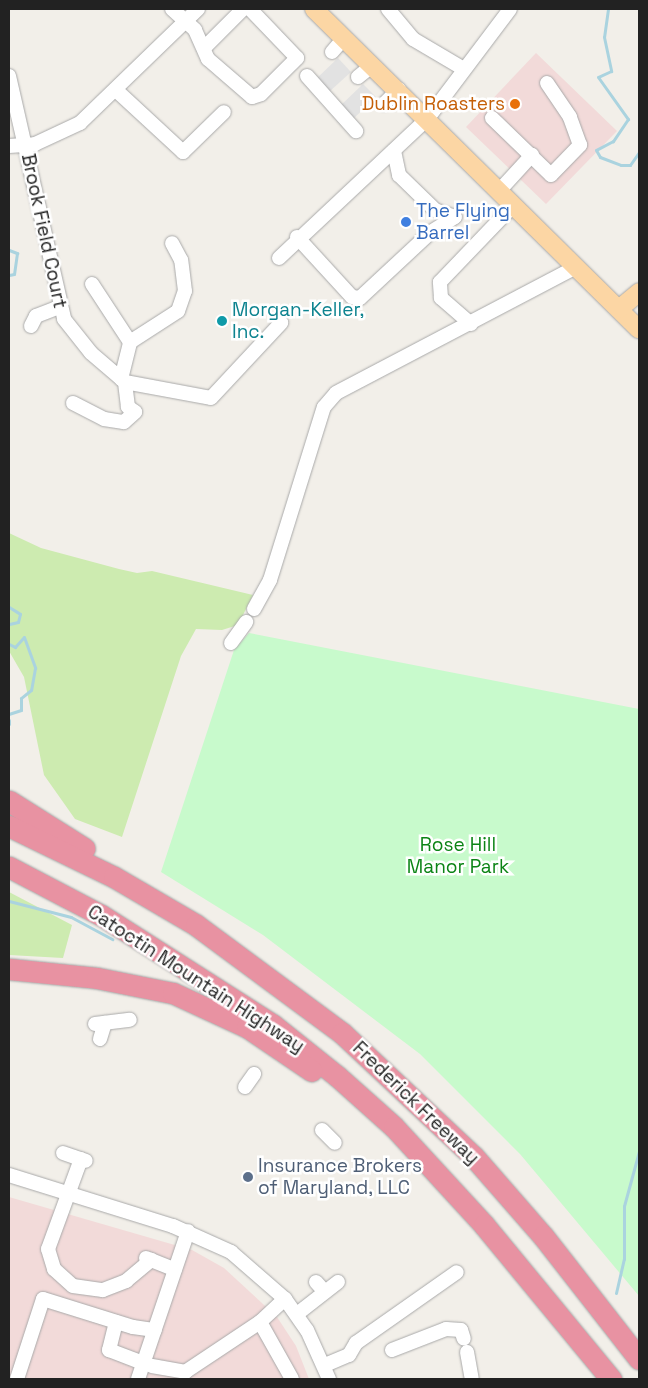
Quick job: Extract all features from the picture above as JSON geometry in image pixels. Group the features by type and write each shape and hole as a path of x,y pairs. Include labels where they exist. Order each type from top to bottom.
{"highway":[{"path":"9,800 106,860 148,896"},
{"path":"9,826 148,896"},
{"name":"Catoctin Mountain Highway","path":"9,867 101,915 273,1025 394,1127"},
{"name":"Frederick Freeway","path":"148,896 292,993 422,1104 543,1236 639,1359"},
{"path":"9,970 122,982 198,1003 246,1027 394,1127"},
{"name":"Frederick Freeway","path":"394,1127 484,1225 611,1379"}],"main road":[{"path":"314,9 399,89 574,268 638,324"},
{"path":"619,309 639,292"}],"street":[{"path":"172,9 186,21 204,48 208,59 247,95 261,94 297,58 250,9"},
{"path":"9,146 26,145 66,132 117,91 198,9"},
{"path":"204,48 243,9"},
{"path":"388,9 413,38 464,69"},
{"path":"279,258 297,237 394,151 428,118 510,9"},
{"path":"332,52 344,38"},
{"path":"358,77 373,65"},
{"name":"Brook Field Court","path":"9,76 26,145 60,307 91,353 123,381"},
{"path":"307,76 356,131"},
{"path":"492,118 551,175 580,145 570,117 547,83"},
{"path":"384,104 399,89"},
{"path":"117,91 183,152 224,112"},
{"path":"297,237 352,297 360,298 431,232 455,217 435,210 399,175 394,151"},
{"path":"499,190 532,155"},
{"path":"470,324 441,298 440,282 513,206"},
{"path":"130,342 178,311 185,291 181,260 172,243"},
{"path":"254,609 270,580 324,408 336,393 574,268"},
{"path":"73,403 104,419 124,422 135,412 128,407 123,381 130,342 92,284"},
{"path":"31,326 36,316 60,307"},
{"path":"123,381 211,398 281,323"},
{"path":"231,642 246,622"},
{"path":"100,1039 100,1024 130,1020"},
{"path":"245,1087 254,1074"},
{"path":"63,1153 84,1160 68,1192 63,1226 49,1259 64,1282 94,1290 115,1286 149,1259 175,1270"},
{"path":"9,1175 188,1231 247,1263 285,1299 297,1314 324,1365 329,1379"},
{"path":"138,1379 148,1364 155,1330 188,1231"},
{"path":"324,1365 349,1355 356,1343 457,1272"},
{"path":"297,1314 321,1287 338,1282"},
{"path":"17,1379 44,1299 116,1322 155,1330"},
{"path":"116,1322 109,1350 148,1364 185,1372 260,1322 285,1299"},
{"path":"260,1322 292,1379"},
{"path":"392,1350 446,1329 461,1330 472,1379"}],"shaded area":[{"path":"536,53 617,131 546,204 466,127"},
{"path":"338,58 351,72 329,92 316,79"},
{"path":"363,84 376,97 351,121 339,107"},
{"path":"9,1197 192,1250 224,1268 277,1317 296,1346 309,1379 9,1379"}],"green space":[{"path":"9,533 41,548 119,569 137,573 152,571 253,595 238,625 222,630 196,629 181,656 122,837 75,819 44,775 24,677 9,651"},
{"name":"Rose Hill Manor Park","path":"249,633 639,709 639,1296 520,1154 420,1054 263,935 161,872 234,650"},
{"path":"9,892 72,925 63,958 9,955"}],"waterway":[{"path":"608,9 604,37 611,71 598,77 628,119 613,141 596,150 600,157 621,165 630,165 639,152"},
{"path":"9,250 17,253 14,274 9,275"},
{"path":"9,607 20,614 18,622 9,624"},
{"path":"9,644 15,647 24,637 35,668 31,690 21,698 21,710 9,714"},
{"path":"9,901 71,917 112,939"},
{"path":"616,1293 624,1259 624,1206 639,1151"}],"place":[{"name":"Dublin Roasters","path":"515,104"},
{"name":"The Flying Barrel","path":"406,222"},
{"name":"Morgan-Keller, Inc.","path":"222,321"},
{"name":"Insurance Brokers of Maryland, LLC","path":"248,1177"}]}
